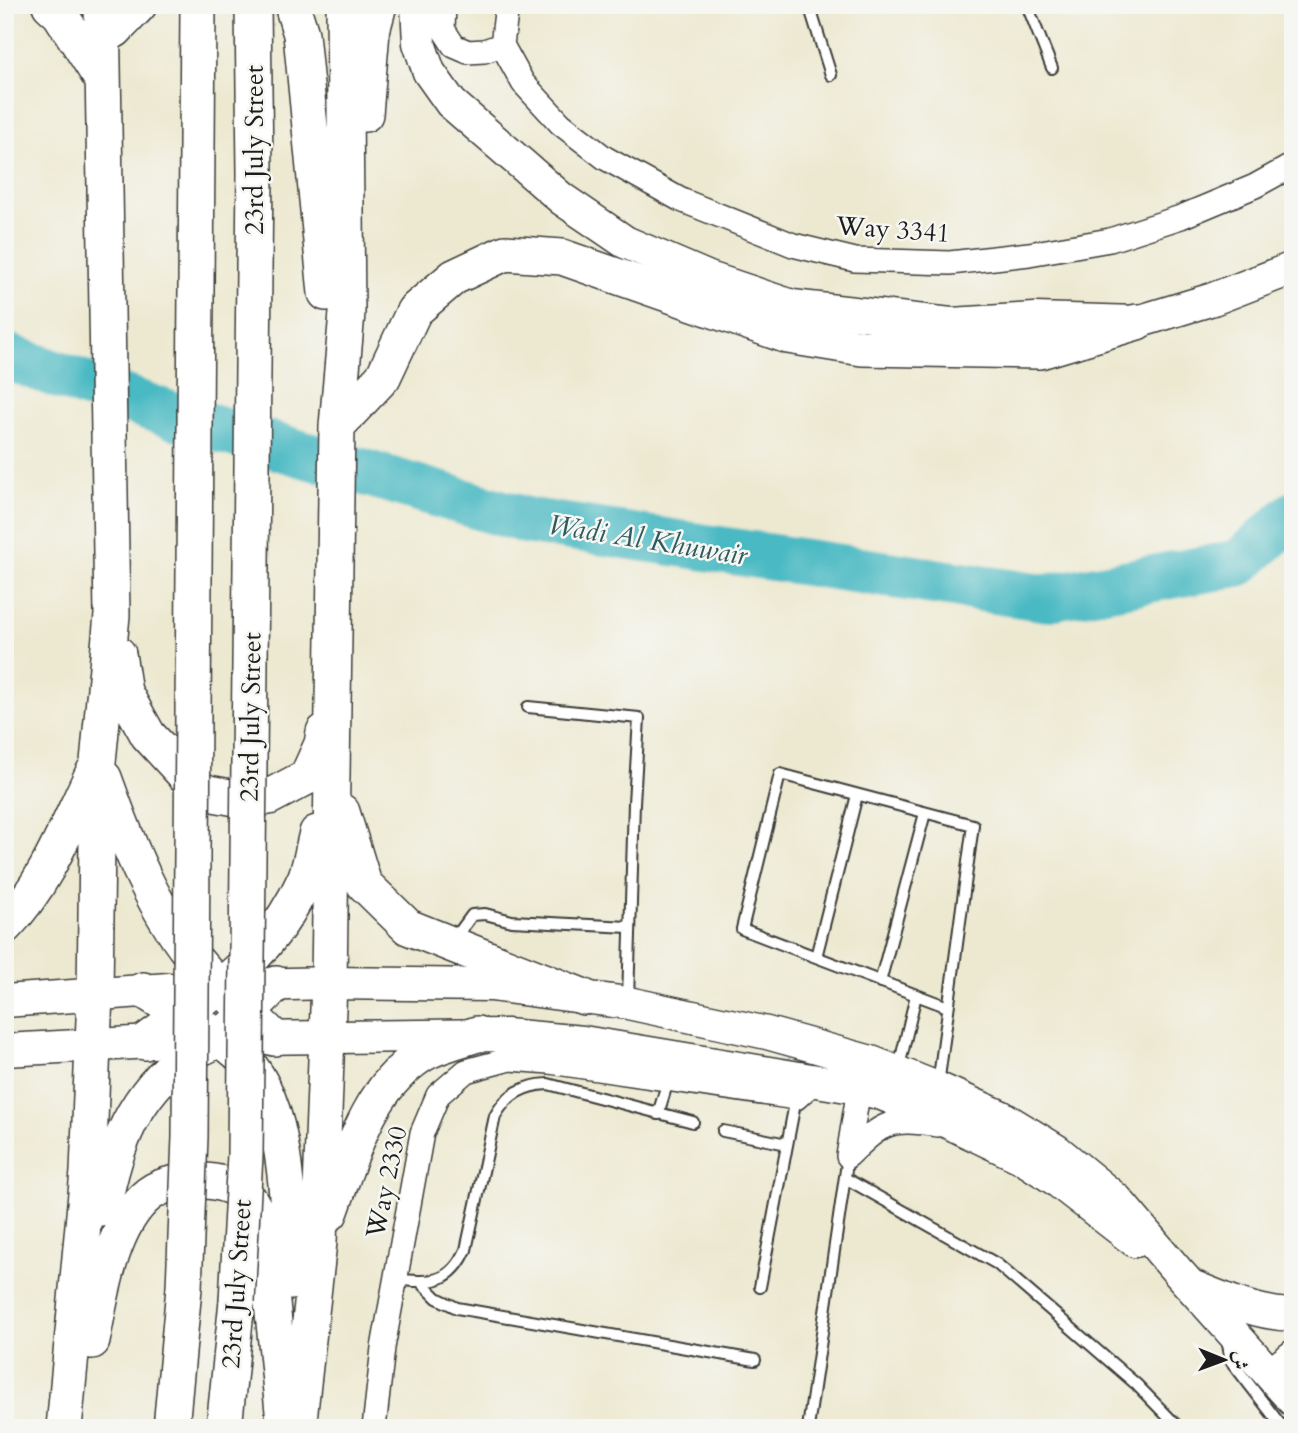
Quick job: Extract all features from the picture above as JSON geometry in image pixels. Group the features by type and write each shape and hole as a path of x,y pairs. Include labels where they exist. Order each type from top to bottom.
{"main road":[{"path":"50,5 60,14 115,30 106,244 112,615 98,762 95,994 88,1172 64,1428"},
{"name":"23rd July Street","path":"171,1428 184,1288 190,1138 198,5"},
{"name":"23rd July Street","path":"224,1428 237,1300 245,1155 255,172 254,5"},
{"path":"272,5 311,122"},
{"path":"292,5 301,34 311,122 337,436"},
{"path":"344,5 347,313"},
{"path":"294,1422 319,1242 327,1038 337,436 372,31 379,5"},
{"path":"337,436 383,377 414,311 454,277 505,253 562,257 788,336 862,348 1040,351 1137,322"},
{"path":"112,615 124,692 148,735 196,787 208,793 247,800 270,797 307,777 322,744 334,663"},
{"path":"5,926 25,906 44,875 98,762"},
{"path":"98,762 144,878 182,942 201,967 274,1038"},
{"path":"332,775 364,884 408,927 584,998"},
{"path":"145,1042 221,987 267,943 306,877 332,775"},
{"path":"64,1428 112,1165 125,1129 148,1093 169,1071 189,1054 219,1039 276,984"},
{"path":"143,990 219,1039 243,1058 262,1083 279,1129 287,1208 294,1422"},
{"path":"319,1242 362,1125 393,1077 423,1054 477,1034"},
{"path":"75,1428 101,1294 118,1240 131,1214 151,1192 176,1183 205,1181 227,1184 251,1202 266,1242 294,1422"}],"street":[{"path":"417,5 419,43 425,62 450,103 562,199 625,242 709,278 792,306 951,324 1034,319 1137,322 1213,299 1293,268"},
{"path":"444,5 443,29 454,46 468,52 502,46 507,5"},
{"name":"Way 3341","path":"502,46 523,83 561,124 605,158 693,205 793,245 855,260 950,263 1030,254 1110,240 1181,217 1255,186 1293,165"},
{"path":"5,1001 143,990 328,982 491,985 628,1003 767,1033 872,1062 1000,1116 1057,1151 1117,1200 1293,1400"},
{"path":"5,1050 219,1039 477,1034 583,1042 744,1080 806,1089 859,1088 882,1094 1021,1157 1055,1179 1184,1279 1240,1305 1279,1315 1293,1315"},
{"name":"Way 2330","path":"374,1428 383,1348 422,1133 438,1095 466,1071 510,1059 550,1062 668,1081 744,1080"},
{"path":"847,1167 859,1088"},
{"path":"847,1167 876,1130 900,1121 958,1127"},
{"path":"1266,1372 1293,1351"}],"lane":[{"path":"809,5 831,75"},
{"path":"1027,5 1052,68"},
{"path":"528,707 639,718 628,1003"},
{"path":"937,1088 948,1007 972,825 780,774 742,929 948,1007"},
{"path":"816,957 857,795"},
{"path":"880,982 925,813"},
{"path":"452,943 472,915 485,914 512,921 629,927"},
{"path":"897,1072 916,995"},
{"path":"658,1114 668,1081"},
{"path":"395,1279 421,1282 444,1278 461,1261 466,1250 495,1116 500,1106 517,1091 548,1084 693,1122"},
{"path":"760,1287 787,1144 806,1089"},
{"path":"723,1130 787,1144"},
{"path":"808,1428 847,1167 997,1264 1136,1384 1179,1428"},
{"path":"421,1282 437,1298 457,1308 755,1360"},
{"path":"1225,1325 1231,1361 1283,1428"}],"waterway":[{"name":"Wadi Al Khuwair","path":"5,356 174,416 528,521 1045,598 1239,563 1293,515"}]}
